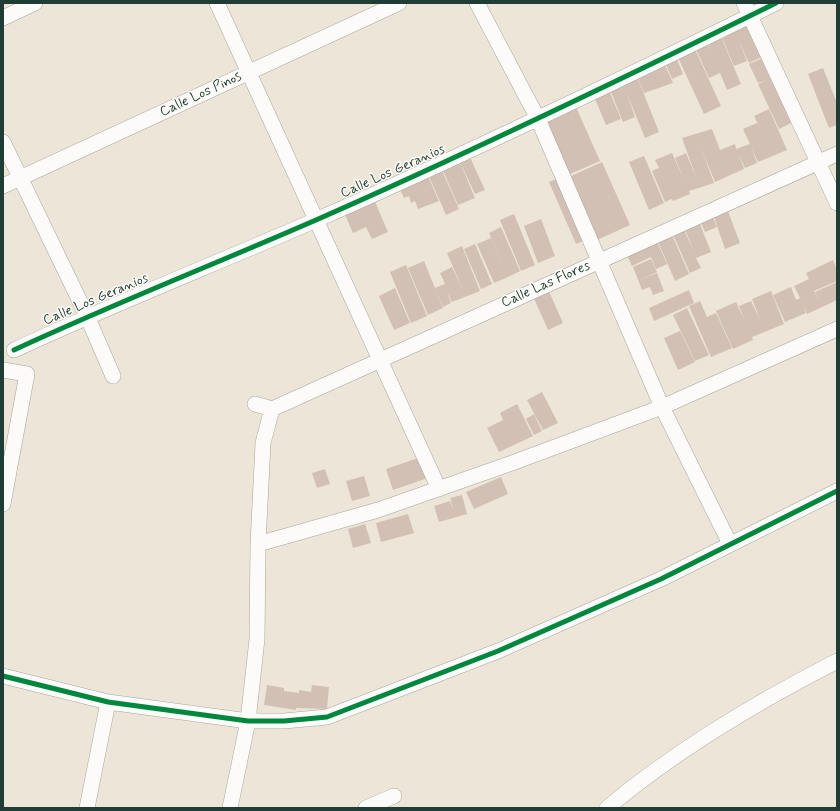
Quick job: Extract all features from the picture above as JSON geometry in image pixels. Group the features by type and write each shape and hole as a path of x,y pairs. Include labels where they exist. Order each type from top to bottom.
{"street":[{"path":"3,18 35,3"},
{"path":"216,3 439,489"},
{"name":"Calle Los Pinos","path":"3,186 400,3"},
{"path":"477,3 538,120 662,406 730,544"},
{"name":"Calle Los Geranios","path":"14,350 87,316 315,221 538,120 747,10 776,3"},
{"path":"747,10 837,203"},
{"path":"3,142 87,316 113,376"},
{"name":"Calle Las Flores","path":"272,409 837,154"},
{"path":"258,544 378,510 439,489 662,406 837,329"},
{"path":"3,370 27,374 3,504"},
{"path":"230,808 248,722 257,639 258,544 263,444 272,409 255,404"},
{"path":"3,676 108,702 248,722 284,721 327,717 498,651 661,579 837,491"},
{"path":"607,808 639,781 726,723 837,660"},
{"path":"87,808 108,702"},
{"path":"366,808 394,796"}],"building":[{"path":"751,22 766,55 749,63 738,39 747,61 734,66 720,33"},
{"path":"719,32 741,84 727,90 720,73 709,78 694,45 705,40 711,51 705,38"},
{"path":"693,45 721,106 704,114 676,53"},
{"path":"675,54 683,74 672,79 664,60"},
{"path":"767,56 797,120 779,129 758,84 767,80 758,83 749,64"},
{"path":"663,61 673,83 644,93 636,73"},
{"path":"823,68 837,103 837,125 829,128 808,74"},
{"path":"636,74 659,132 645,138 627,94 635,117 623,122 609,87"},
{"path":"608,88 621,119 606,125 593,94"},
{"path":"576,107 600,161 570,174 546,122"},
{"path":"769,109 787,150 758,162 752,149 757,163 745,168 739,155 744,169 715,182 702,150 714,183 689,191 690,194 673,201 672,199 665,202 652,171 659,168 655,160 672,153 684,180 675,158 686,153 697,180 682,138 712,129 720,150 735,144 736,149 750,144 743,129 757,123 760,128 754,116"},
{"path":"468,153 485,190 475,194 458,158"},
{"path":"644,156 664,203 649,210 629,162"},
{"path":"458,158 475,198 458,205 441,166"},
{"path":"602,162 630,225 597,240 569,177"},
{"path":"440,166 459,209 446,215 427,172"},
{"path":"426,172 439,201 418,209 415,201 411,203 409,196 404,198 398,185"},
{"path":"561,177 588,239 576,244 549,182"},
{"path":"373,197 388,232 372,239 366,227 353,233 343,210"},
{"path":"726,206 740,243 725,249 712,211"},
{"path":"711,213 717,227 705,232 699,218"},
{"path":"514,214 535,265 521,271 500,220"},
{"path":"541,219 555,256 538,263 524,226"},
{"path":"698,219 711,252 696,258 701,268 690,273 671,230 682,225 694,252 683,224"},
{"path":"501,227 520,271 508,277 489,233"},
{"path":"670,230 689,274 675,281 656,237"},
{"path":"655,237 667,264 656,269 651,257 632,266 625,251"},
{"path":"491,238 508,277 494,283 477,244"},
{"path":"475,244 492,284 481,289 464,249"},
{"path":"462,246 480,291 452,302 447,292 451,303 443,307 435,288 445,284 440,273 452,267 464,293 447,253"},
{"path":"651,259 657,272 642,279 657,273 664,291 653,295 650,287 642,290 633,267"},
{"path":"833,260 837,270 837,281 814,291 819,301 815,292 837,282 837,300 807,314 801,300 806,313 785,322 773,295 791,287 796,300 800,298 794,286 809,279 806,273"},
{"path":"424,261 443,308 428,315 408,268"},
{"path":"406,265 427,316 411,323 390,272"},
{"path":"547,287 563,323 548,330 532,294"},
{"path":"395,288 410,323 394,330 379,296"},
{"path":"689,290 694,303 654,321 649,308"},
{"path":"771,291 784,324 752,337 753,340 733,349 716,311 736,302 745,321 739,306 751,301 760,320 752,299"},
{"path":"700,301 707,317 716,313 732,348 711,357 689,306"},
{"path":"687,308 709,355 695,361 673,315"},
{"path":"680,331 695,362 678,370 664,338"},
{"path":"542,392 558,423 543,430 527,400"},
{"path":"517,404 533,436 499,452 487,428 503,420 500,413"},
{"path":"534,414 542,431 534,435 526,419"},
{"path":"421,457 428,478 393,490 386,469"},
{"path":"325,469 330,484 317,488 312,473"},
{"path":"364,476 370,496 352,501 346,481"},
{"path":"501,477 508,494 474,509 466,492"},
{"path":"462,495 467,514 439,522 434,506 450,501 454,511 450,498"},
{"path":"408,514 414,533 381,542 376,523"},
{"path":"365,524 371,543 353,548 348,529"},
{"path":"267,685 284,688 284,691 299,693 299,690 311,692 312,685 329,687 327,709 296,708 296,710 264,705"}],"cycle path":[{"path":"14,350 89,316 316,220 432,168 605,87 776,3"},
{"path":"3,676 108,702 248,721 284,721 327,717 498,651 661,579 837,491"}]}
